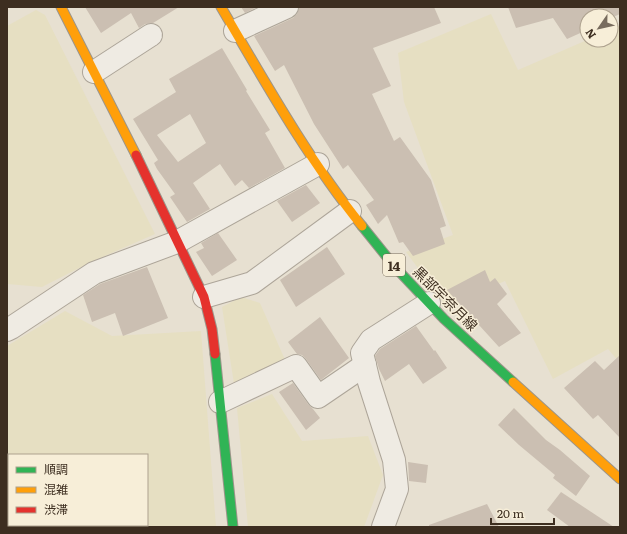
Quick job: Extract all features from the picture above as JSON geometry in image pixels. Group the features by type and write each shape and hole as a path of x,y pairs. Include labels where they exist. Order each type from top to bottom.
{"main road":[{"path":"61,7 120,122 204,298 212,329 233,527"},
{"name":"黒部宇奈月線","path":"221,7 293,128 350,211 395,267 444,319 620,479"}],"street":[{"path":"235,30 287,7"},
{"path":"94,72 151,35"},
{"path":"7,330 94,273 177,242 318,164"},
{"path":"204,298 252,283 350,211"},
{"path":"383,527 397,489 394,460 369,382 362,353 371,340 429,303"},
{"path":"220,402 296,366 318,397 365,365"}],"shaded area":[{"path":"36,10 45,15 155,234 91,262 42,287 7,284 7,26"},
{"path":"491,14 518,70 579,43 579,48 619,48 620,25 620,363 608,349 553,379 505,281 446,306 406,252 453,235 404,102 398,53"},
{"path":"241,297 260,303 286,362 234,384 222,307"},
{"path":"65,311 112,336 201,331 216,527 7,527 7,346"},
{"path":"272,394 302,441 368,436 383,475 364,527 248,527 237,408"}],"building":[{"path":"85,7 179,7 153,23 145,24 139,28 131,13 101,33"},
{"path":"241,7 257,7 245,13"},
{"path":"299,7 434,7 441,23 373,48 391,86 372,94 394,141 400,137 431,180 446,226 440,228 445,244 413,256 403,242 399,243 387,215 378,224 366,205 374,200 348,165 343,169 314,124 284,65 275,71 254,36 293,18 297,14"},
{"path":"508,7 620,7 619,14 619,8 579,8 579,34 567,39 553,18 516,28"},
{"path":"222,48 270,130 265,133 285,168 249,188 242,180 235,186 220,164 193,183 210,209 187,222 170,197 175,194 157,169 154,163 158,160 133,119 176,92 169,79","holes":["190,114 206,143 178,162 157,135"]},
{"path":"306,185 320,203 292,222 277,201"},
{"path":"218,233 237,260 212,276 196,252 204,248 201,243"},
{"path":"327,247 345,274 296,307 280,280"},
{"path":"147,267 168,318 123,336 115,313 92,322 83,295 100,284"},
{"path":"485,270 490,282 495,278 507,294 497,304 521,333 499,347 447,290"},
{"path":"320,317 349,358 321,380 306,359 302,355 297,354 288,342"},
{"path":"416,326 447,368 423,384 409,364 385,381 375,356 380,349"},
{"path":"620,355 620,438 598,415 593,419 564,388 595,361 604,370"},
{"path":"293,383 320,418 306,430 279,392"},
{"path":"514,408 546,440 590,476 576,496 553,478 555,475 498,425"},
{"path":"408,462 428,465 426,483 409,481"},
{"path":"561,492 614,527 570,527 547,510"},
{"path":"487,504 499,527 429,527 429,525"}],"traffic: fast":[{"path":"362,226 395,267 444,319 513,382"},
{"path":"215,354 233,527"}],"traffic: slow":[{"path":"61,7 136,155"},
{"path":"221,7 305,147 323,174 362,226"},
{"path":"513,382 620,479"}],"traffic: jam":[{"path":"136,155 204,297 212,329 215,354"}]}
